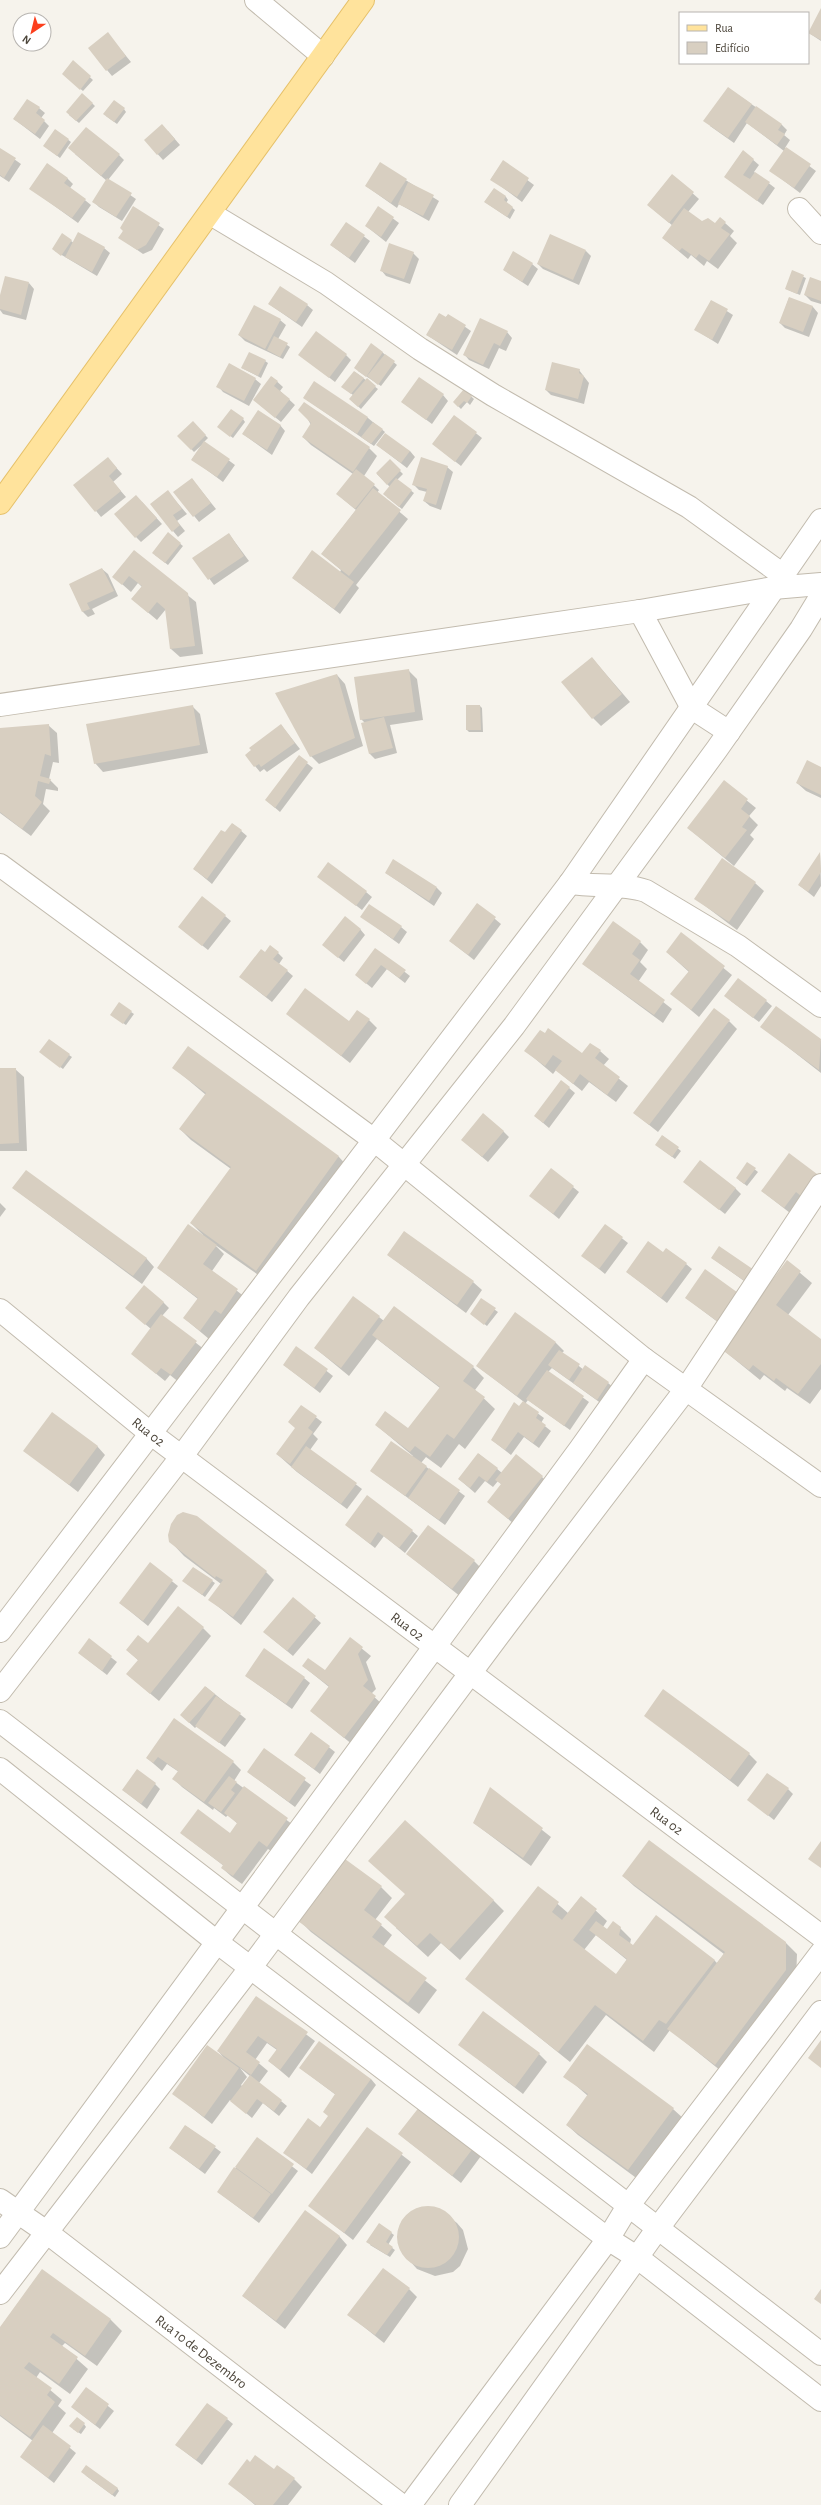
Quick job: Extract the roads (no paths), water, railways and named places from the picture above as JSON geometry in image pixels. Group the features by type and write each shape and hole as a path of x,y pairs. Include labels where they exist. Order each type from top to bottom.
{"main road":[{"path":"0,503 112,346 211,214 363,0"}],"street":[{"path":"256,0 323,56"},
{"path":"799,209 821,233"},
{"path":"211,214 326,283 420,349 493,395 688,507 778,582"},
{"path":"0,1631 570,883 821,520"},
{"path":"0,705 640,611 778,582 821,584"},
{"path":"0,1691 182,1456 299,1297 514,1026 618,886 729,732 801,629 821,596"},
{"path":"640,611 692,708 729,732"},
{"path":"0,865 374,1140 644,1359 821,1486"},
{"path":"570,883 600,887 633,886 646,891 738,946 821,1006"},
{"path":"0,2293 45,2231 251,1967 469,1674 686,1389 821,1185"},
{"name":"Rua 02","path":"0,1310 150,1434 182,1456 435,1646 469,1674 821,1936"},
{"path":"0,2237 218,1943 241,1908 435,1646 644,1359"},
{"path":"0,1721 274,1935 821,2354"},
{"path":"0,1769 218,1943 608,2239 638,2258 821,2400"},
{"path":"410,2505 608,2239 628,2206 821,1953"},
{"path":"460,2505 658,2228 821,2012"},
{"name":"Rua 10 de Dezembro","path":"0,2200 18,2214 45,2231 401,2505"}]}
